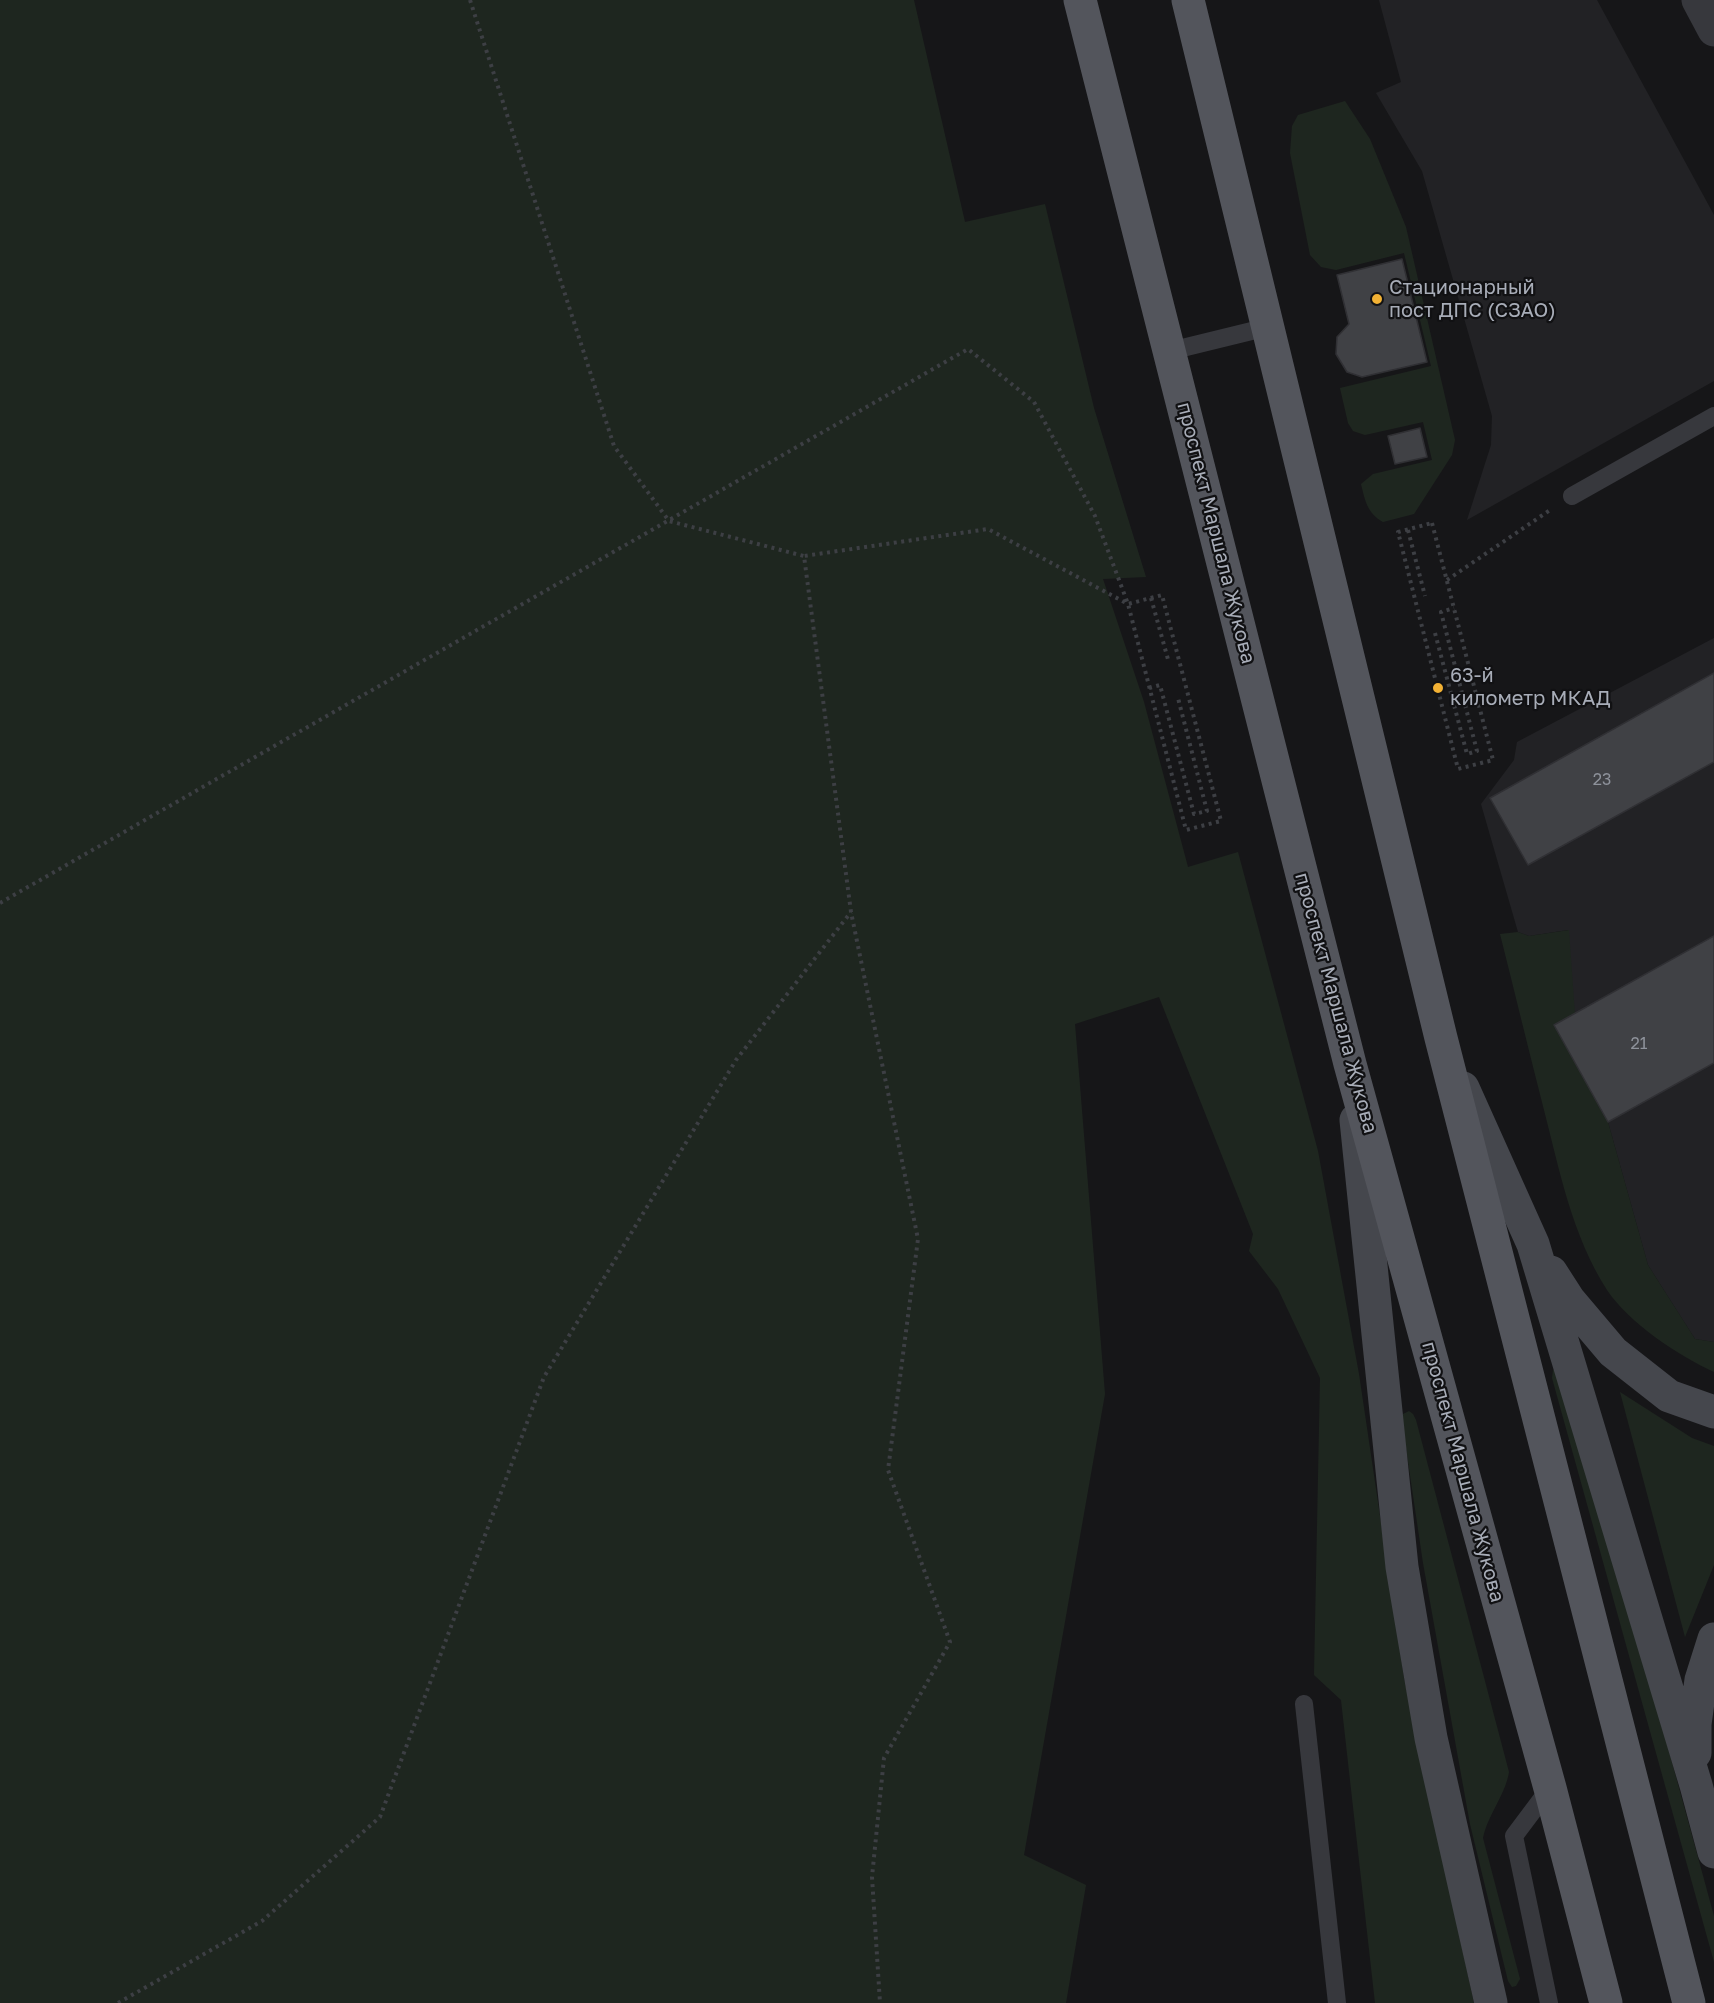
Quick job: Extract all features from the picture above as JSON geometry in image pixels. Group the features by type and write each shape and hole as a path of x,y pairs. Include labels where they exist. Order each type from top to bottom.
{"main road":[{"name":"проспект Маршала Жукова","path":"1080,0 1350,1064 1550,1788 1606,2003"},
{"path":"1188,0 1441,1038 1689,2003"},
{"path":"1441,1038 1533,1244 1696,1785 1714,1852"},
{"path":"1350,1064 1402,1567 1431,1738 1491,2003"},
{"path":"1533,1244 1569,1300 1613,1352 1670,1396 1714,1412"},
{"path":"1696,1785 1696,1713 1701,1680 1714,1639"}],"street":[{"path":"1698,0 1714,30"}],"lane":[{"path":"1170,351 1268,327"},
{"path":"1572,496 1714,416"},
{"path":"1304,1704 1337,2003"},
{"path":"1548,2003 1514,1836 1550,1788"}],"path":[{"path":"0,903 669,521 968,348 1034,402 1095,516 1128,603 1186,830 1221,821 1162,595 1128,603 988,529 804,556 669,521 614,446 470,0"},
{"path":"1447,580 1572,496"},
{"path":"1432,524 1493,760 1458,769 1398,532 1408,530 1432,524"},
{"path":"1408,530 1425,596"},
{"path":"804,556 851,912 918,1239 888,1470 950,1642 884,1758 872,1877 880,2003"},
{"path":"1151,597 1169,663"},
{"path":"1435,633 1467,754 1478,751 1441,612 1454,608"},
{"path":"1149,688 1160,685 1194,814 1207,811 1178,698"},
{"path":"117,2003 262,1921 380,1817 544,1377 736,1060 851,912"}],"shaded area":[{"path":"0,0 914,0 965,222 1045,204 1094,408 1146,577 1103,579 1144,702 1188,867 1238,852 1318,1151 1359,1374 1404,1678 1474,2003 1375,2003 1341,1700 1314,1675 1320,1378 1278,1289 1249,1251 1253,1234 1159,997 1075,1024 1105,1394 1024,1855 1086,1885 1066,2003 0,2003"},
{"path":"1379,0 1597,0 1714,215 1714,381 1467,520 1491,445 1492,416 1422,171 1376,93 1401,82"},
{"path":"1345,101 1370,139 1406,227 1455,440 1452,455 1414,514 1383,522 1370,510 1361,484 1373,474 1432,460 1423,422 1365,435 1353,431 1348,423 1340,388 1431,366 1404,253 1336,270 1321,267 1310,255 1290,153 1292,126 1298,115"},
{"path":"1714,638 1714,1342 1695,1339 1648,1265 1608,1122 1554,1025 1568,930 1529,936 1518,932 1481,804 1514,760 1517,742"},
{"path":"1569,930 1575,1014 1648,1265 1695,1339 1714,1342 1714,1372 1656,1337 1616,1302 1595,1269 1568,1203 1500,934 1518,932 1529,936"},
{"path":"1558,1367 1565,1371 1714,1916 1714,1962 1552,1378 1553,1370"},
{"path":"1620,1392 1692,1438 1714,1446 1714,1565 1685,1637"},
{"path":"1409,1411 1416,1420 1509,1772 1483,1838 1520,1979 1516,1986 1512,1987 1508,1981 1470,1824 1423,1563 1402,1421 1403,1414"}],"building":[{"name":"Стационарный пост ДПС (СЗАО)","path":"1402,259 1427,362 1362,377 1347,372 1336,354 1337,337 1349,324 1337,275"},
{"path":"1420,428 1427,457 1395,464 1388,436"},
{"path":"1714,673 1714,762 1528,865 1490,798"},
{"path":"1714,936 1714,1063 1608,1122 1554,1025"}],"place":[{"name":"Стационарный пост ДПС (СЗАО)","path":"1377,299"},
{"name":"63-й километр МКАД","path":"1438,688"}]}
